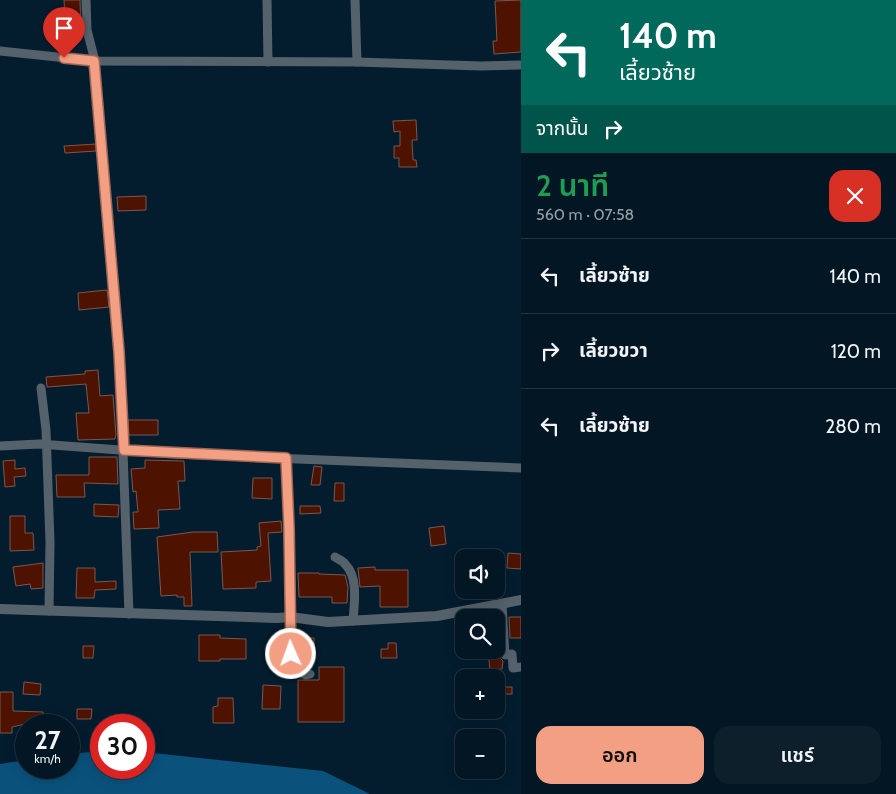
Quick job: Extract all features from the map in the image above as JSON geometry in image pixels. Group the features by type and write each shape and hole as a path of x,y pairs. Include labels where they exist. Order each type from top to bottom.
{"street":[{"path":"86,0 87,30 94,61 120,371 129,614"},
{"path":"267,0 268,62"},
{"path":"355,0 357,62"},
{"path":"0,51 94,61 521,65"},
{"path":"40,388 46,430 50,542 49,611"},
{"path":"0,446 46,445 521,468"},
{"path":"286,458 291,654 294,668 306,675 310,674"},
{"path":"335,557 345,564 352,574 354,588 353,621"},
{"path":"0,609 290,617 328,622 437,616 521,600"},
{"path":"502,604 506,654 512,654 513,668 521,668"}],"water":[{"path":"90,752 90,779 155,779 155,753 323,771 370,794 0,794 0,764 15,762 15,779 80,779 80,753"}],"building":[{"path":"64,0 80,0 81,34 59,35 57,17 65,16"},
{"path":"521,0 521,52 494,54 493,41 497,41 495,1"},
{"path":"416,120 417,140 412,140 413,160 416,160 417,167 399,167 399,158 394,158 394,146 400,146 400,131 394,132 393,121"},
{"path":"96,144 96,151 65,153 64,146"},
{"path":"146,196 146,210 118,211 117,197"},
{"path":"107,290 109,307 79,310 78,293"},
{"path":"98,370 100,396 113,395 115,439 78,440 76,413 89,413 86,384 47,387 46,377 85,374 85,371"},
{"path":"128,420 158,420 158,435 129,435"},
{"path":"89,457 117,457 118,484 84,483 85,497 57,497 56,475 89,475"},
{"path":"15,460 15,469 25,468 26,476 14,477 15,486 5,487 3,461"},
{"path":"145,460 184,461 185,481 178,481 180,509 158,510 159,528 134,529 133,512 138,512 136,491 133,492 131,469 145,468"},
{"path":"314,466 322,467 320,485 311,485"},
{"path":"253,478 272,478 272,499 252,498"},
{"path":"335,483 344,483 344,501 334,501"},
{"path":"94,504 119,505 118,517 94,516"},
{"path":"300,506 320,506 321,513 300,514"},
{"path":"10,516 25,516 25,533 33,533 34,550 10,551"},
{"path":"281,521 282,532 268,533 271,581 256,582 256,588 223,589 221,552 257,550 257,547 261,546 259,523"},
{"path":"444,526 446,544 431,546 429,528"},
{"path":"193,532 217,532 218,552 190,552 192,606 184,606 184,597 177,597 177,595 161,596 157,537"},
{"path":"508,553 521,554 521,569 507,568"},
{"path":"43,563 43,588 31,589 30,584 16,586 13,567"},
{"path":"375,567 375,570 408,570 408,607 380,607 380,586 360,587 358,568"},
{"path":"77,568 95,568 95,582 116,581 116,589 95,590 94,598 76,598"},
{"path":"298,573 345,575 348,587 347,603 332,603 332,597 299,597"},
{"path":"509,617 521,617 521,638 510,638"},
{"path":"199,635 220,635 220,638 246,639 246,659 199,661"},
{"path":"298,638 314,638 314,653 298,653"},
{"path":"388,643 396,643 397,658 381,658 381,649 388,649"},
{"path":"83,646 94,646 93,658 83,658"},
{"path":"489,659 501,659 503,661 502,669 490,669"},
{"path":"319,667 344,667 344,722 298,722 298,680 319,680"},
{"path":"24,682 41,684 40,695 23,694"},
{"path":"263,685 281,686 280,709 262,709"},
{"path":"505,687 512,687 512,694 505,694"},
{"path":"0,692 13,692 13,711 43,712 43,714 15,714 15,726 12,727 12,733 0,733"},
{"path":"218,698 233,698 234,723 213,723 213,707 218,706"},
{"path":"77,709 92,709 90,719 80,719 80,714 77,714"}],"route":[{"path":"64,58 94,61 119,352 124,450 174,454 286,458 291,654"}]}
